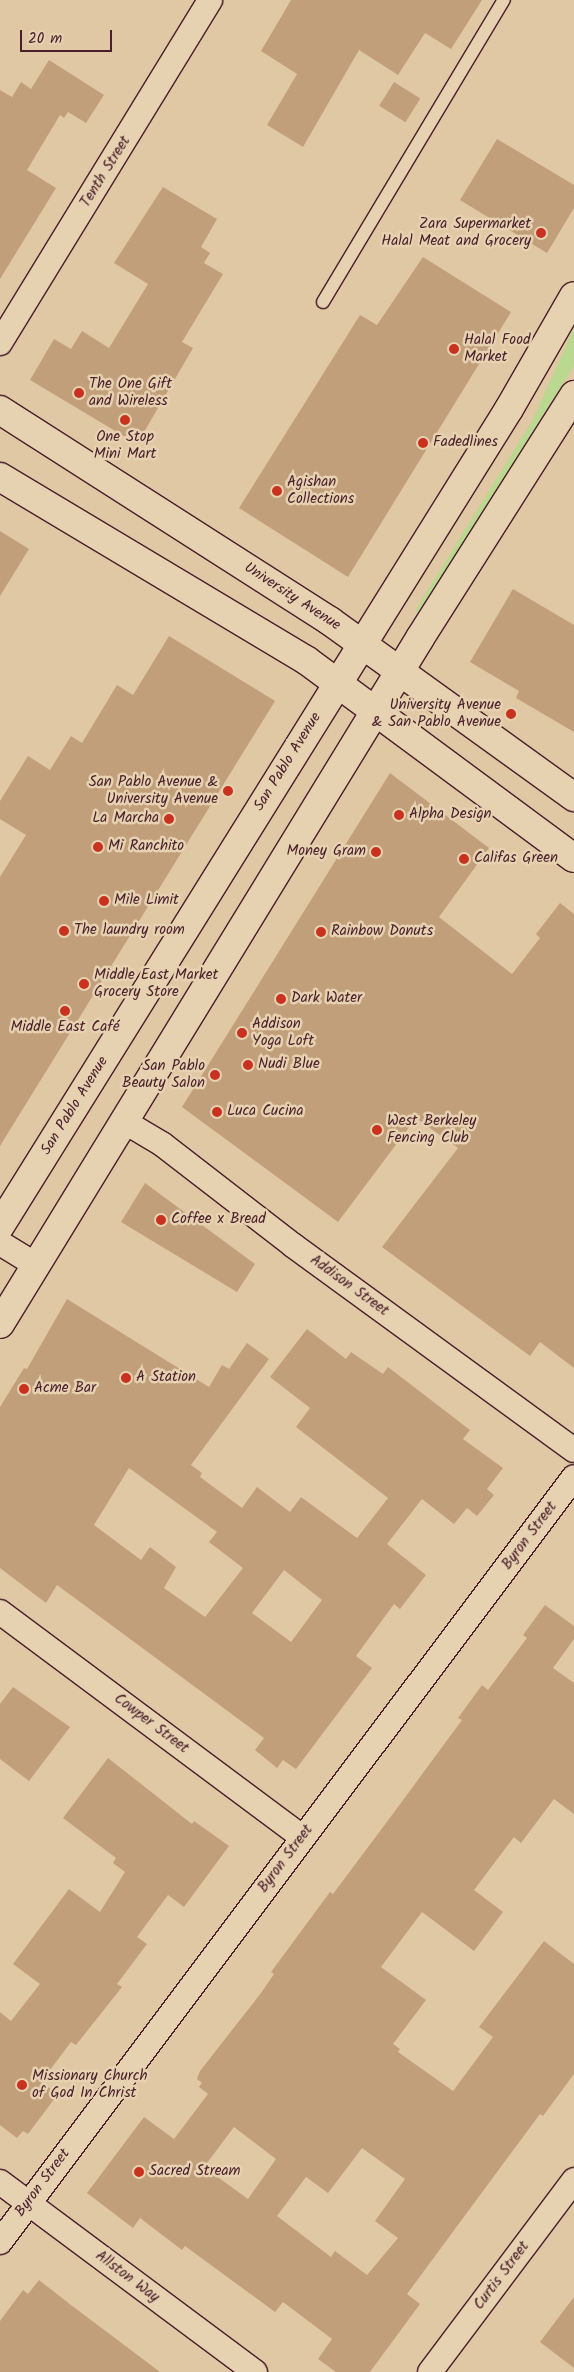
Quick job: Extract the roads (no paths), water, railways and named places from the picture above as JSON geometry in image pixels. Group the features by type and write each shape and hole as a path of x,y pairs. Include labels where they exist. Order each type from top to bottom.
{"main road":[{"name":"San Pablo Avenue","path":"0,1226 510,409 574,296"},
{"path":"0,1324 401,671 574,395"},
{"name":"University Avenue","path":"0,410 363,644 574,797"},
{"path":"0,477 306,660 378,711 574,858"}],"street":[{"name":"Tenth Street","path":"0,343 210,0"},
{"name":"Addison Street","path":"125,1122 162,1144 294,1246 574,1450"},
{"path":"0,1243 36,1265"},
{"name":"Byron Street","path":"0,2242 302,1837 574,1478"},
{"name":"Cowper Street","path":"0,1612 302,1837"},
{"name":"Curtis Street","path":"430,2372 574,2180"},
{"name":"Allston Way","path":"0,2182 255,2372"}],"lane":[{"path":"323,302 504,0"}],"place":[{"name":"Zara Supermarket Halal Meat and Grocery","path":"541,233"},
{"name":"Halal Food Market","path":"454,349"},
{"name":"The One Gift and Wireless","path":"79,393"},
{"name":"One Stop Mini Mart","path":"125,420"},
{"name":"Fadedlines","path":"423,443"},
{"name":"Agishan Collections","path":"277,491"},
{"name":"University Avenue & San Pablo Avenue","path":"511,714"},
{"name":"San Pablo Avenue & University Avenue","path":"228,791"},
{"name":"Alpha Design","path":"399,815"},
{"name":"La Marcha","path":"169,819"},
{"name":"Mi Ranchito","path":"98,847"},
{"name":"Money Gram","path":"376,852"},
{"name":"Califas Green","path":"464,859"},
{"name":"Mile Limit","path":"104,901"},
{"name":"The laundry room","path":"64,931"},
{"name":"Rainbow Donuts","path":"321,932"},
{"name":"Middle East Market Grocery Store","path":"84,984"},
{"name":"Dark Water","path":"281,999"},
{"name":"Middle East Café","path":"65,1011"},
{"name":"Addison Yoga Loft","path":"242,1033"},
{"name":"Nudi Blue","path":"248,1065"},
{"name":"San Pablo Beauty Salon","path":"215,1075"},
{"name":"Luca Cucina","path":"217,1112"},
{"name":"West Berkeley Fencing Club","path":"377,1130"},
{"name":"Coffee x Bread","path":"161,1220"},
{"name":"A Station","path":"126,1378"},
{"name":"Acme Bar","path":"24,1389"},
{"name":"Missionary Church of God In Christ","path":"22,2085"},
{"name":"Sacred Stream","path":"139,2172"}]}
